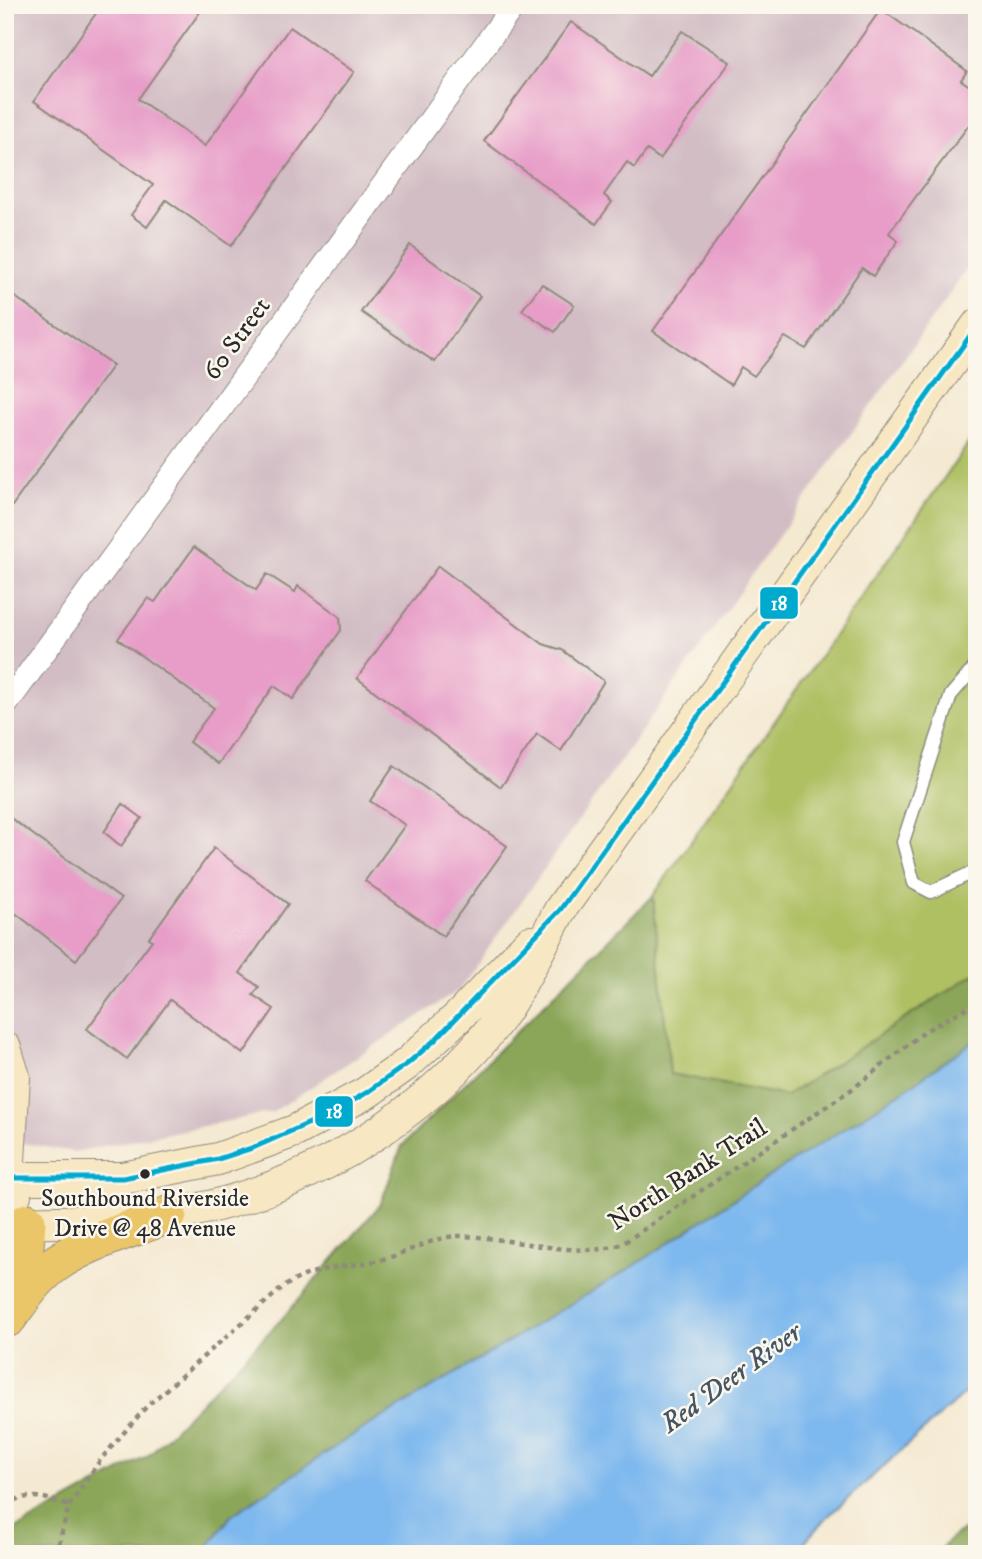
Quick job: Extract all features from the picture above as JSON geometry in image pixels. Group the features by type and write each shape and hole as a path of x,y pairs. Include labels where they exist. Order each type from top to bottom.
{"main road":[{"path":"16,1222 127,1220 168,1215 222,1203 292,1181 349,1151 392,1124 452,1073 485,1037 506,1008 560,910 977,326"},
{"path":"7,1177 122,1178 218,1159 295,1131 366,1093 407,1064 435,1040 560,910"},
{"path":"5,1048 14,1077 15,1094 7,1177 24,1259 7,1322"},
{"path":"366,1093 392,1124"},
{"path":"7,1322 39,1278 58,1262 168,1215"}],"street":[{"name":"60 Street","path":"5,706 514,5"}],"lane":[{"path":"975,667 951,695 904,842 914,883 931,892 977,870"}],"path":[{"name":"North Bank Trail","path":"56,1554 69,1506 101,1459 147,1406 298,1277 332,1266 382,1259 455,1236 587,1250 612,1248 622,1244 855,1087 925,1031 977,1002"},
{"path":"5,1504 31,1495 69,1506"}],"shaded area":[{"path":"5,5 977,5 977,255 459,990 273,1112 74,1152 5,1140"}],"green space":[{"path":"977,431 977,972 786,1096 670,1074 653,896"},
{"path":"653,896 670,1074 786,1096 977,972 977,1039 900,1093 634,1266 350,1437 231,1516 203,1554 5,1554 5,1535 149,1455 281,1320 380,1205 402,1146"},
{"path":"977,1521 977,1554 935,1554 953,1537"}],"water":[{"name":"Red Deer River","path":"977,1039 977,1382 824,1520 794,1554 203,1554 231,1516 350,1437 634,1266 900,1093"}],"building":[{"path":"102,5 205,5 138,99 205,146 290,27 354,72 231,246 166,200 147,227 131,215 153,185 34,101"},
{"path":"881,9 967,71 961,80 977,91 977,114 889,233 898,241 873,276 862,268 806,349 785,337 754,376 741,367 731,385 653,331"},
{"path":"571,22 649,76 682,31 730,62 660,159 647,150 634,168 627,162 604,195 612,202 596,224 484,141"},
{"path":"410,245 480,296 435,362 361,312"},
{"path":"542,284 574,305 555,332 522,310"},
{"path":"5,290 113,365 12,506 5,502"},
{"path":"194,547 256,590 267,574 295,592 298,586 340,617 341,630 293,699 274,686 218,764 189,742 214,708 118,639 148,598 155,602"},
{"path":"438,566 543,644 562,650 604,681 561,751 537,734 501,787 357,678"},
{"path":"394,766 507,846 443,936 365,881 405,825 370,801"},
{"path":"123,804 142,818 121,846 104,832"},
{"path":"5,814 121,899 76,960 5,905"},
{"path":"214,848 288,904 240,973 259,987 253,995 274,1009 243,1054 170,1000 127,1059 87,1029"}],"transit line":[{"name":"18","path":"5,1178 123,1178 218,1159 255,1147 330,1114 366,1093 435,1040 560,910 977,326"}],"place":[{"name":"Southbound Riverside Drive @ 48 Avenue","path":"145,1174"}]}
